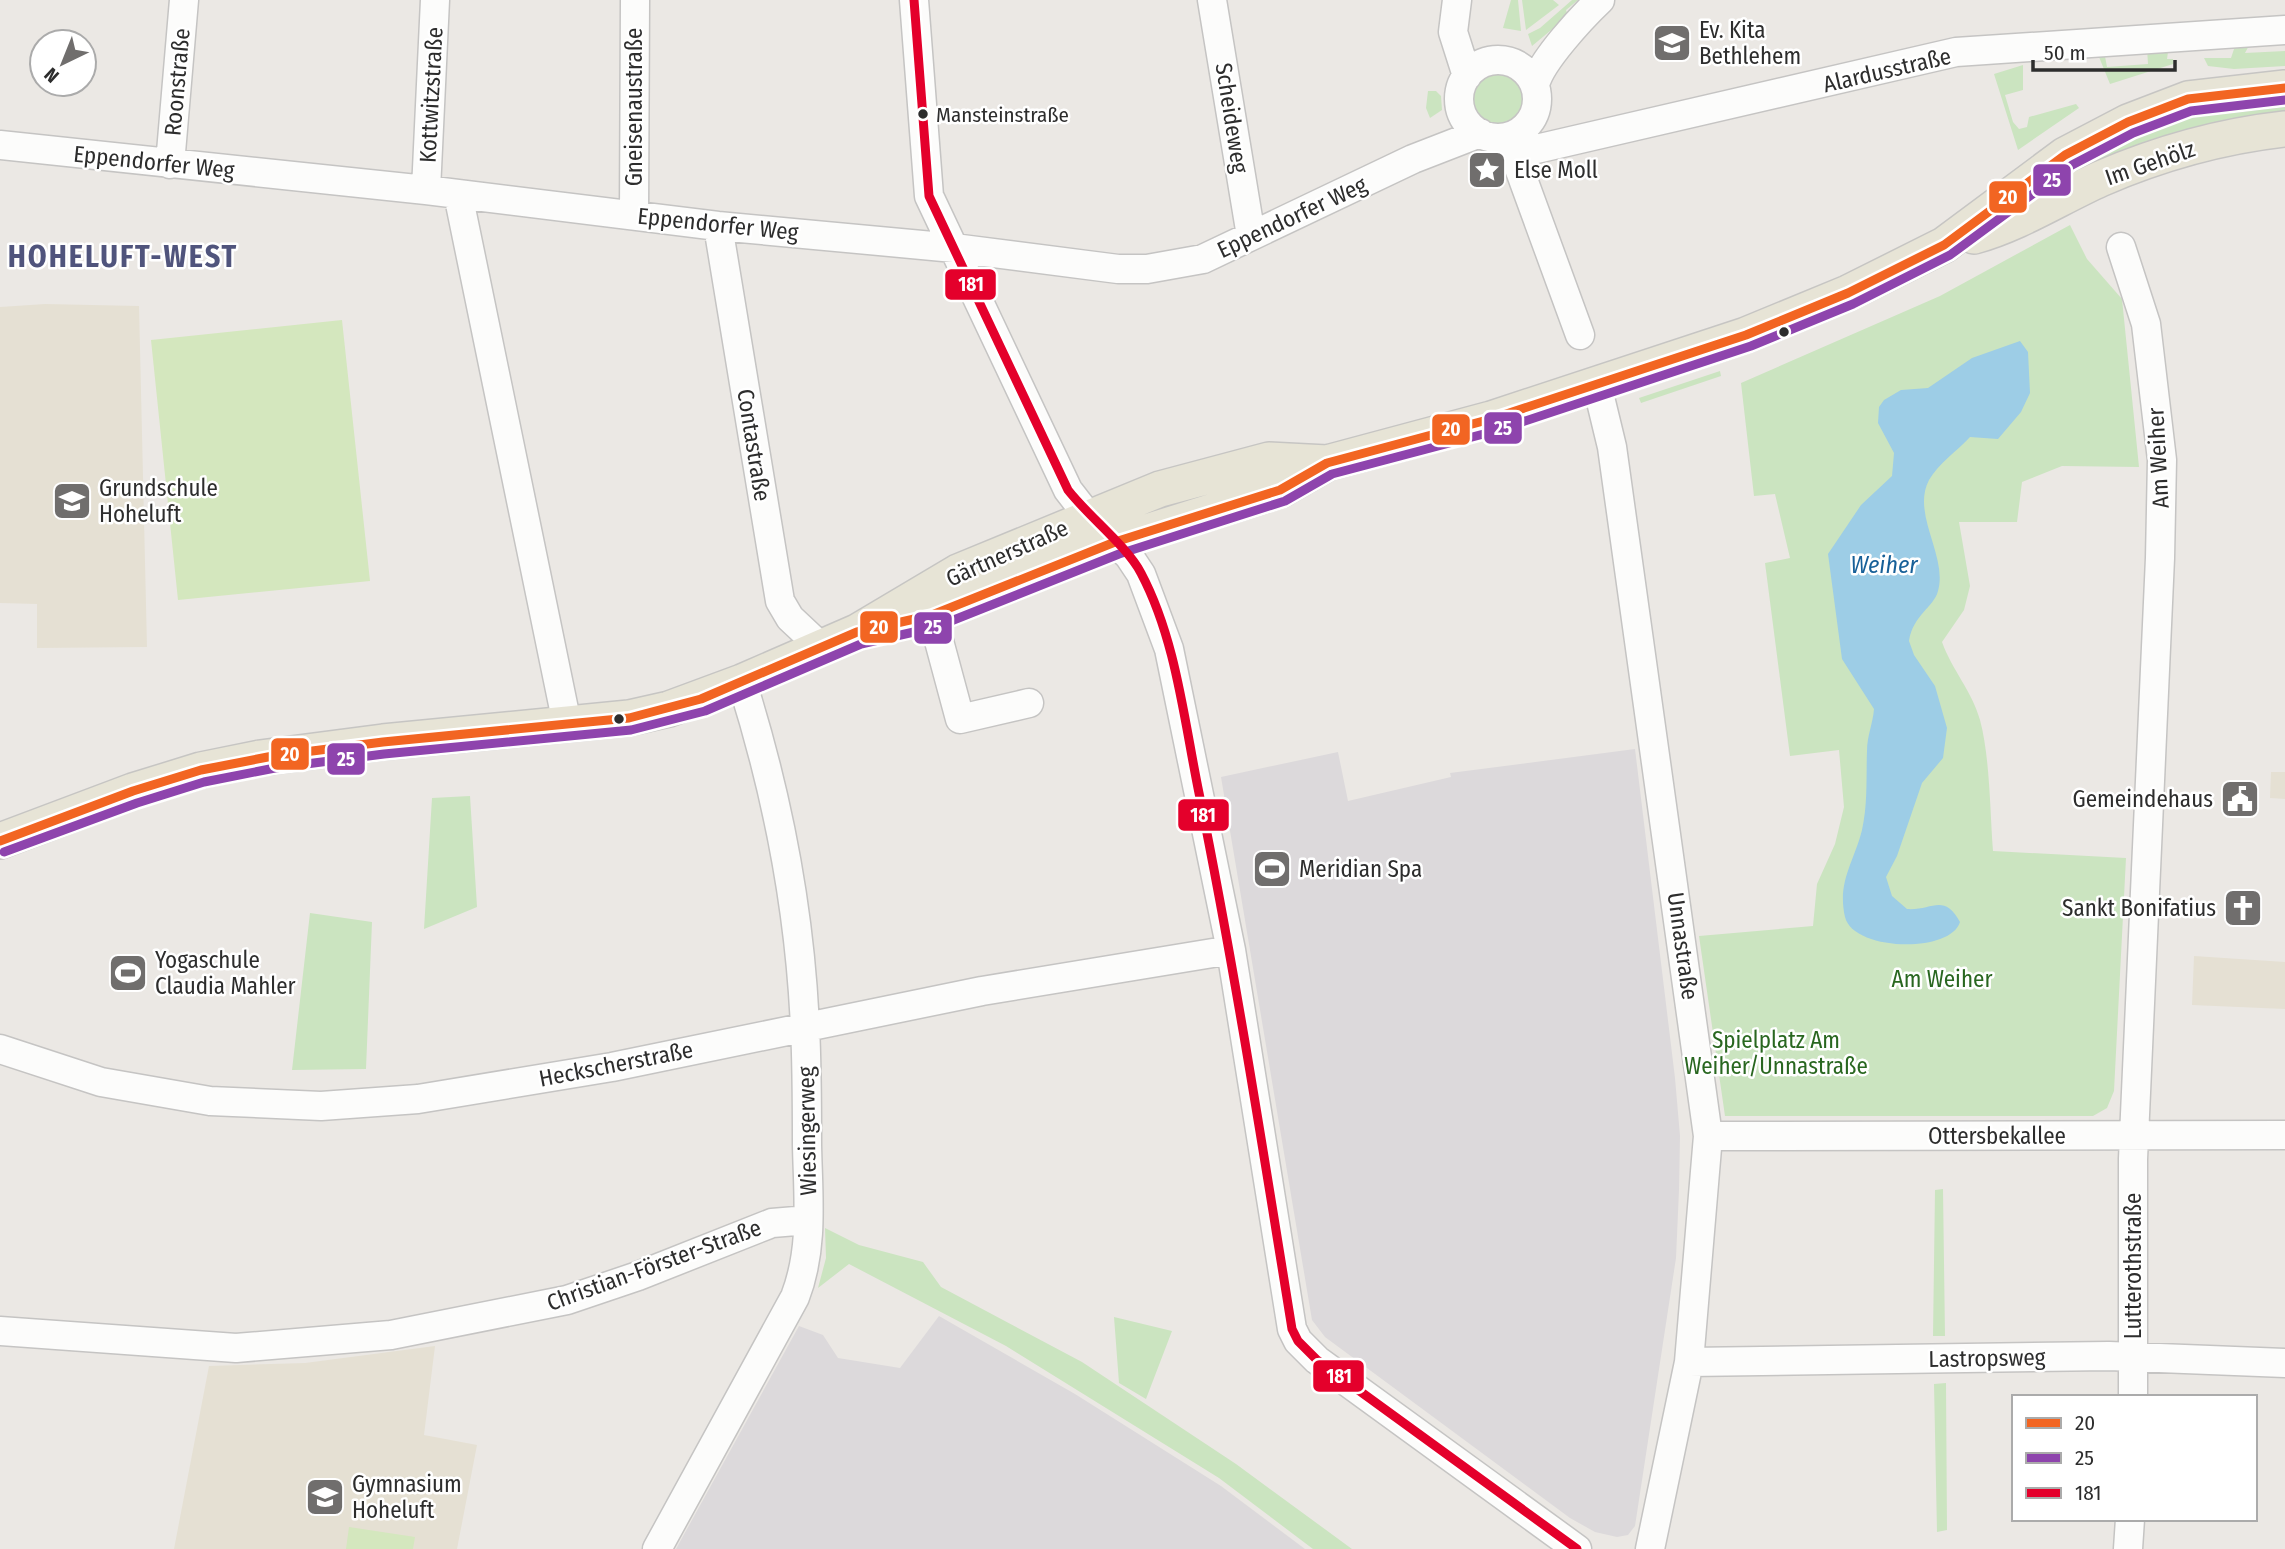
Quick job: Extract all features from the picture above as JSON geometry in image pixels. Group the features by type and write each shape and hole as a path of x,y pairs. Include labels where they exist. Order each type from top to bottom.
{"main road":[{"name":"Im Gehölz","path":"1944,245 2065,155 2128,122 2188,99 2285,88"},
{"name":"Im Gehölz","path":"1597,385 1746,335 1848,292 1944,245 1997,230 2103,178 2189,147 2285,130"},
{"name":"Gärtnerstraße","path":"857,632 932,615 1115,542 1280,490 1327,463 1491,419 1597,385"},
{"name":"Gärtnerstraße","path":"0,841 133,791 213,768 383,742 566,724 669,709 742,682 857,632 958,572 1180,482 1269,460 1327,463"}],"street":[{"name":"Roonstraße","path":"170,164 184,0"},
{"name":"Kottwitzstraße","path":"426,190 435,0"},
{"name":"Gneisenaustraße","path":"634,215 635,0"},
{"path":"914,0 929,196 1068,490 1141,574 1169,649 1231,950 1288,1309 1298,1341 1317,1360 1577,1549"},
{"name":"Scheideweg","path":"1213,0 1251,236"},
{"path":"1459,0 1480,47 1530,75 1535,85 1538,104 1531,120 1532,150 1525,182"},
{"path":"1459,0 1453,32 1467,76 1481,64 1506,61 1573,26"},
{"path":"1535,85 1539,72 1573,26 1600,0"},
{"name":"Alardusstraße","path":"1532,150 1956,52 2285,30"},
{"name":"Eppendorfer Weg","path":"1413,159 1441,130 1460,104 1460,90 1467,76"},
{"path":"1460,104 1466,121 1513,153 1580,335"},
{"name":"Eppendorfer Weg","path":"0,145 426,190 718,226 954,248 1118,269 1147,269 1185,264 1251,236 1413,159 1488,136 1519,132 1531,120"},
{"path":"458,194 566,724"},
{"name":"Contastraße","path":"718,226 779,601 790,618 821,648"},
{"name":"Am Weiher","path":"2121,247 2147,324 2161,460 2160,572 2133,1135"},
{"name":"Unnastraße","path":"1597,385 1612,447 1708,1136 1689,1362 1650,1549"},
{"name":"Gärtnerstraße","path":"932,615 960,719 1029,703"},
{"name":"Wiesingerweg","path":"657,1549 795,1297 805,1273 808,1220 806,1026 792,901 771,787 742,682"},
{"name":"Heckscherstraße","path":"0,1049 113,1084 210,1101 321,1106 418,1099 547,1078 982,991 1231,950"},
{"name":"Lutterothstraße","path":"2133,1135 2133,1395"},
{"name":"Ottersbekallee","path":"1708,1136 2285,1135"},
{"name":"Christian-Förster-Straße","path":"0,1331 236,1348 391,1335 567,1300 638,1276 772,1223 808,1220"},
{"name":"Lastropsweg","path":"1689,1362 2133,1356 2285,1363"},
{"path":"2128,1549 2130,1521"}],"shaded area":[{"name":"Grundschule Hoheluft","path":"45,304 139,306 147,647 37,648 37,604 0,603 0,307"},
{"path":"1635,749 1675,1078 1680,1136 1679,1190 1676,1258 1635,1526 1628,1535 1617,1537 1595,1532 1570,1518 1325,1337 1312,1320 1221,777 1338,752 1348,801 1451,777 1450,773"},
{"path":"2271,772 2285,772 2285,799 2270,798"},
{"path":"2194,956 2285,962 2285,1009 2192,1005"},
{"path":"939,1316 1075,1394 1221,1486 1305,1549 676,1549 799,1326 823,1335 838,1358 900,1368"},
{"name":"Gymnasium Hoheluft","path":"435,1346 424,1435 477,1445 457,1549 174,1549 209,1366 305,1363"}],"green space":[{"path":"1511,0 1518,0 1521,31 1503,28"},
{"path":"1522,0 1553,0 1559,5 1526,30"},
{"path":"1572,0 1578,0 1566,10 1568,16 1532,46 1528,34 1540,28"},
{"path":"2237,40 2252,40 2245,53 2285,51 2285,66 2234,69 2208,66 2204,58 2231,58"},
{"path":"2169,45 2167,59 2173,59 2173,64 2110,84 2097,52 2104,51 2107,67 2148,64 2147,48"},
{"path":"2023,65 2023,90 2005,95 2013,122 2019,129 2027,127 2029,117 2076,104 2079,108 2018,150 1994,74"},
{"path":"1498,70 1509,72 1518,78 1524,87 1524,109 1518,118 1509,124 1498,126 1487,124 1478,118 1472,109 1470,98 1472,87 1478,78 1487,72"},
{"path":"1428,91 1436,91 1441,96 1442,110 1430,118 1426,108"},
{"path":"2285,98 2285,117 2068,181 2062,172 2160,121"},
{"name":"Am Weiher","path":"2070,225 2087,259 2122,299 2139,467 2062,466 2022,482 2017,522 1959,522 1970,586 1964,610 1942,642 1980,720 1988,767 1993,851 2126,858 2114,1091 2107,1108 2093,1116 1725,1116 1699,936 1813,926 1817,884 1835,844 1844,807 1839,750 1790,756 1765,563 1790,558 1775,494 1754,496 1741,383 1940,296"},
{"path":"342,320 370,581 178,600 151,340"},
{"path":"1720,371 1721,376 1641,403 1639,398"},
{"path":"470,796 477,907 424,929 432,798"},
{"path":"310,913 372,922 366,1069 292,1070"},
{"path":"1943,1189 1945,1336 1933,1336 1935,1190"},
{"path":"825,1228 859,1245 923,1262 941,1287 1082,1362 1236,1464 1352,1549 1313,1549 1219,1478 1006,1346 849,1264 818,1288 826,1258"},
{"path":"1114,1317 1172,1331 1146,1399 1119,1383"},
{"path":"1946,1383 1947,1530 1937,1532 1934,1384"},
{"path":"349,1527 415,1537 413,1549 346,1549"}],"water":[{"name":"Weiher","path":"2020,341 2028,352 2030,393 2021,412 1998,439 1970,437 1942,463 1929,480 1924,507 1940,578 1936,597 1915,624 1909,641 1914,655 1935,686 1947,728 1943,758 1922,783 1897,856 1886,877 1892,896 1907,909 1943,905 1954,913 1960,922 1953,932 1939,940 1902,944 1882,942 1865,937 1852,928 1845,917 1843,905 1845,883 1864,820 1867,745 1874,709 1842,659 1828,554 1861,505 1892,476 1894,453 1878,423 1879,407 1884,400 1901,390 1928,388 1972,358"}],"transit line":[{"name":"181","path":"914,0 929,196 1068,490 1117,542 1141,573 1153,598 1171,652 1225,927 1292,1329 1298,1341 1317,1360 1577,1549"},
{"name":"20","path":"0,841 133,791 201,770 273,756 383,742 629,718 701,699 857,632 932,615 1115,542 1280,490 1327,463 1491,419 1746,335 1848,293 1944,245 2065,155 2128,122 2188,99 2285,88"},
{"name":"25","path":"4,852 137,803 204,782 275,768 384,754 631,730 705,711 861,644 936,627 1119,554 1285,501 1332,474 1495,431 1751,346 1853,304 1950,255 2072,165 2133,133 2191,111 2285,100"}],"place":[{"name":"Ev. Kita Bethlehem","path":"1672,43"},
{"name":"Mansteinstraße","path":"923,114"},
{"name":"Else Moll","path":"1487,170"},
{"name":"Grundschule Hoheluft","path":"72,501"},
{"name":"Gemeindehaus","path":"2240,799"},
{"name":"Meridian Spa","path":"1272,869"},
{"name":"Sankt Bonifatius","path":"2243,908"},
{"name":"Yogaschule Claudia Mahler","path":"128,973"},
{"name":"Gymnasium Hoheluft","path":"325,1497"}],"district":[{"name":"HOHELUFT-WEST","path":"123,257"}],"park label":[{"name":"Spielplatz Am Weiher/Unnastraße","path":"1776,1053"}]}
